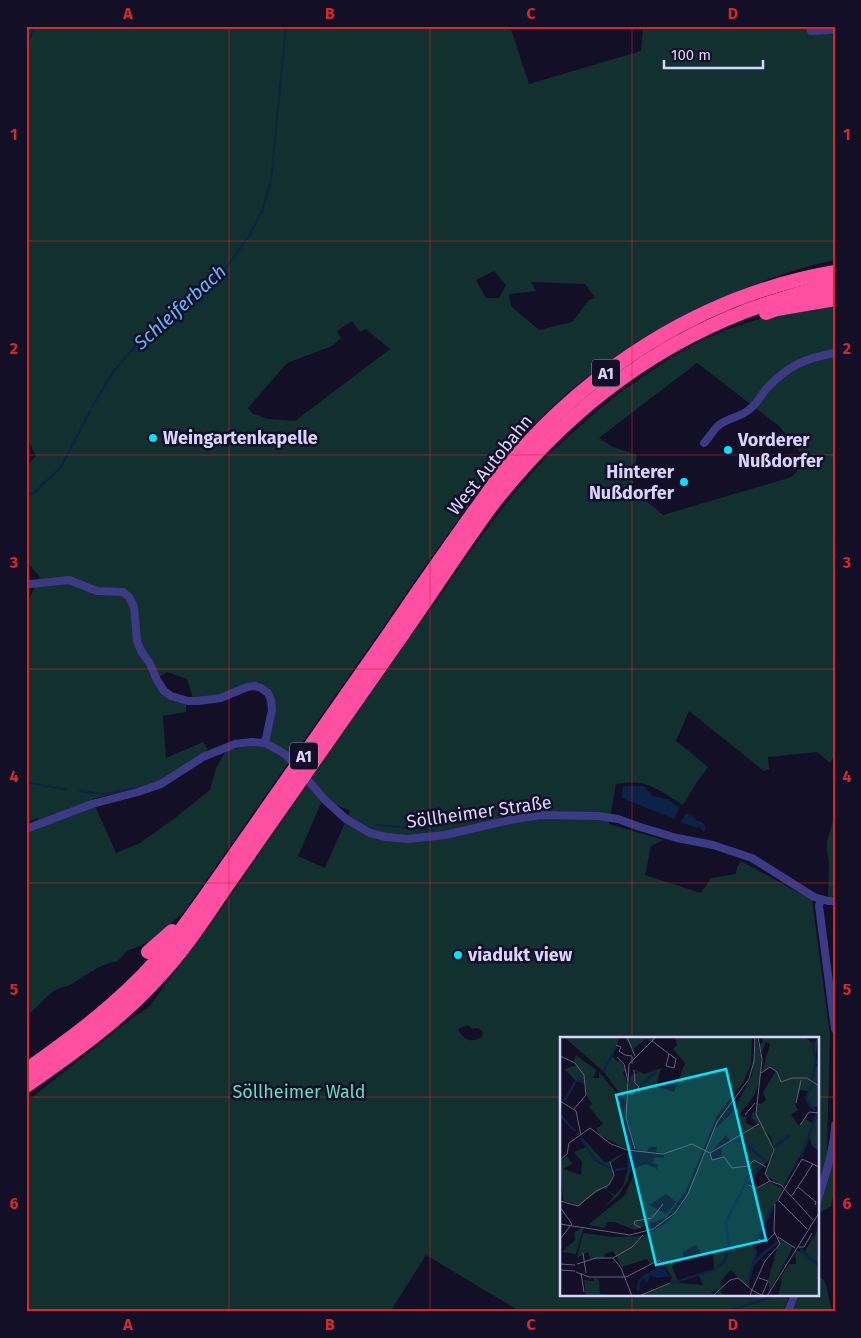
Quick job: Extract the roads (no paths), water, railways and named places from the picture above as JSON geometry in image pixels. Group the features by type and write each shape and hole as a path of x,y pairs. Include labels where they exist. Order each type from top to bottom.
{"highway":[{"name":"West Autobahn","path":"398,631 449,546 502,473 544,426 584,389 631,355 677,327 724,305 774,287 835,272"},
{"name":"West Autobahn","path":"398,631 514,479 560,428 595,398 633,370 684,339 726,319 775,300 835,285"},
{"path":"726,319 749,318 777,309 835,298"},
{"name":"A1","path":"26,1086 91,1039 119,1016 145,992 180,952 219,887 398,631"},
{"name":"A1","path":"26,1070 78,1033 132,986 158,959 196,909 219,887"},
{"path":"148,952 167,936 184,917 196,909"}],"street":[{"path":"810,26 811,31 835,29"},
{"path":"704,444 718,425 752,408 770,385 789,368 804,360 835,353"},
{"path":"26,583 69,580 96,591 123,592 129,596 134,607 141,651 164,691 171,696 188,701 198,701 221,698 247,687 255,686 268,693 272,710 265,743 235,744 204,758 161,784 92,804 26,829"},
{"name":"Söllheimer Straße","path":"265,743 286,755 332,808 370,833 408,839 445,835 510,820 540,816 598,816 612,818 677,838 713,845 752,858 814,897 835,901"},
{"path":"821,899 819,906 835,1029"},
{"path":"818,1199 831,1156 835,1125"},
{"path":"788,1312 795,1296"}],"water":[{"path":"623,786 644,786 652,796 668,799 679,808 674,819 622,798"},
{"path":"686,813 689,815 686,821 690,815 697,821 702,822 706,827 704,832 700,826 697,828 681,822"}],"waterway":[{"path":"26,45 36,26"},
{"name":"Schleiferbach","path":"92,407 113,372 148,332 201,293 228,265 249,236 263,209 271,180 286,26"},
{"name":"Schleiferbach","path":"26,496 35,492 61,467 90,411"},
{"path":"26,782 66,789"},
{"path":"80,791 103,794 139,788"},
{"path":"377,825 433,830"},
{"path":"724,1312 773,1296"}],"place":[{"name":"Weingartenkapelle","path":"153,438"},
{"name":"Vorderer Nußdorfer","path":"728,450"},
{"name":"Hinterer Nußdorfer","path":"684,482"},
{"name":"viadukt view","path":"458,955"}],"park label":[{"name":"Söllheimer Wald","path":"299,1092"}]}
